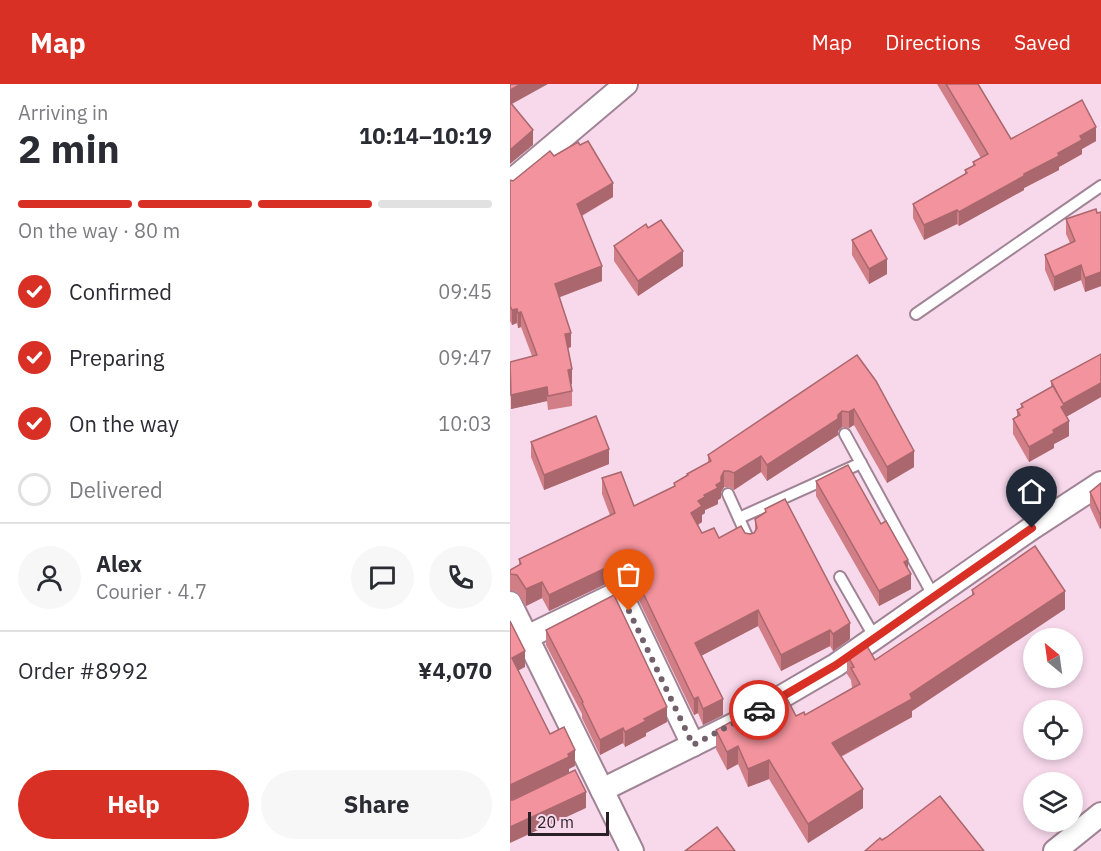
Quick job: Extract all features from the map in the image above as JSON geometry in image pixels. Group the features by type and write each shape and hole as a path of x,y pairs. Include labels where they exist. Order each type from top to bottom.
{"street":[{"path":"510,182 626,84"},
{"path":"592,778 693,745 735,724 836,665 1101,483"},
{"path":"527,637 620,592 693,745"},
{"path":"510,603 592,778 632,851"},
{"path":"1055,851 1101,814"}],"lane":[{"path":"916,314 1101,186"},
{"path":"845,434 934,597"},
{"path":"739,518 861,464"},
{"path":"728,494 750,543"},
{"path":"840,577 875,638"}],"building":[{"path":"510,84 521,84 510,90"},
{"path":"946,84 978,84 1011,139 1082,100 1096,127 1080,136 1082,140 1058,153 1059,156 1024,176 959,212 957,210 924,225 913,204 967,173 965,170 975,165 973,162 988,154"},
{"path":"510,102 533,130 510,150"},
{"path":"588,141 613,183 577,204 602,266 555,284 571,333 565,334 572,369 568,370 572,391 548,396 547,387 511,395 510,362 537,355 521,312 518,313 517,309 512,310 510,306 510,180 513,181 550,151 554,156 578,142 580,145"},
{"path":"1096,209 1097,213 1101,212 1101,272 1085,278 1081,265 1054,277 1045,255 1075,241 1066,219"},
{"path":"661,220 683,251 638,281 614,246 646,224 648,228"},
{"path":"871,230 887,259 869,269 852,240"},
{"path":"1101,354 1101,383 1063,404 1051,381"},
{"path":"857,355 876,381 914,451 887,467 854,409 849,412 842,411 838,419 767,465 761,456 734,473 724,471 721,482 716,485 718,488 704,495 705,497 698,501 702,506 691,513 702,533 714,528 719,538 741,526 745,533 750,534 754,533 757,528 755,519 766,512 765,509 785,499 850,623 833,634 830,630 781,655 758,610 695,643 723,699 703,709 698,697 694,699 632,570 627,565 614,564 549,595 542,582 526,589 517,575 510,574 510,570 521,564 519,559 615,513 602,478 621,472 634,506 675,486 674,483 711,461 708,455"},
{"path":"1053,386 1064,405 1061,407 1069,421 1053,430 1054,433 1029,447 1013,419 1020,415 1017,410 1023,407 1021,404"},
{"path":"596,416 609,449 544,475 531,442"},
{"path":"848,465 881,524 886,521 908,560 904,562 911,574 879,591 816,481"},
{"path":"1101,483 1101,513 1100,514 1090,492"},
{"path":"1035,546 1065,591 910,694 912,699 832,743 863,789 808,824 769,760 748,769 738,746 727,752 716,730 784,693 796,716 804,712 805,715 860,684 847,655 863,644 864,647 867,646 875,660 974,594 972,590"},
{"path":"614,595 667,707 625,732 623,728 600,740 546,630"},
{"path":"510,621 525,651 512,658 550,734 564,727 575,750 568,754 569,757 510,785"},
{"path":"575,770 586,792 510,827 510,800"},
{"path":"940,796 984,851 865,851 880,838 882,840 887,837"},
{"path":"717,827 735,851 685,851"}],"way so far":[{"path":"629,611 693,745 759,710"}],"route":[{"path":"759,710 836,665 1032,528"}]}
